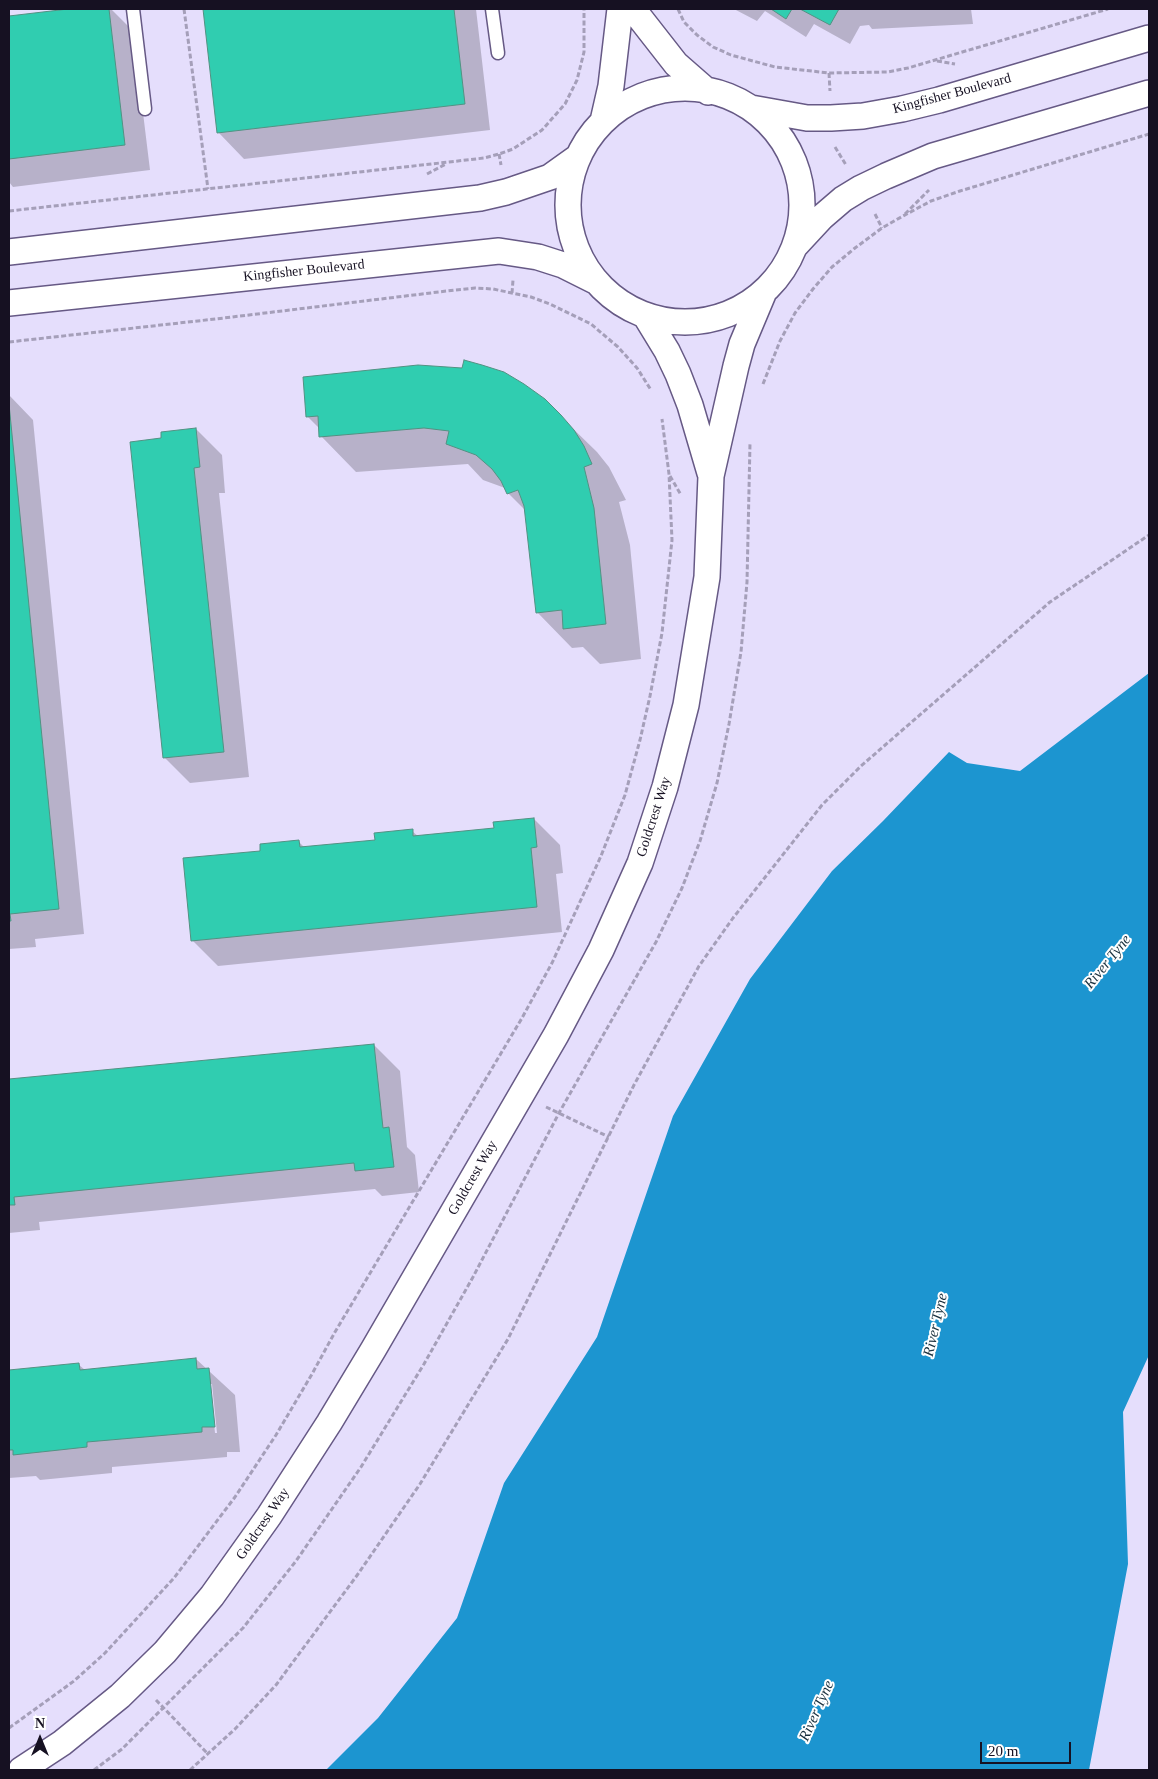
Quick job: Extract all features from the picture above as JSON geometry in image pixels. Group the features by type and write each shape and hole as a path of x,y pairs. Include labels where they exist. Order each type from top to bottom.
{"street":[{"path":"603,121 611,86 620,9"},
{"path":"633,9 676,64 708,92"},
{"name":"Kingfisher Boulevard","path":"750,108 784,115 831,118 863,116 930,102 1149,38"},
{"path":"686,89 726,97 750,108 769,123 782,140 791,157 797,176 801,201 801,222 796,245 789,261 777,279 763,294 737,309 692,320 670,320 645,315 624,305 595,281 582,260 570,226 567,202 570,181 578,157 589,136 603,121 640,97 665,90 686,89"},
{"path":"796,245 822,217 861,188 933,156 1149,93"},
{"path":"9,252 480,198 506,192 550,177 578,157"},
{"name":"Kingfisher Boulevard","path":"9,303 499,251 538,257 595,281"},
{"path":"711,476 742,344 763,294"},
{"path":"645,315 667,351 678,374 690,405 711,476"},
{"name":"Goldcrest Way","path":"21,1770 62,1743 120,1696 165,1652 212,1596 269,1516 324,1431 556,1035 601,950 640,863 665,787 686,705 704,605 710,548 711,476"}],"lane":[{"path":"133,9 145,109"},
{"path":"492,9 498,53"}],"path":[{"path":"184,9 208,189"},
{"path":"9,211 484,158 499,154 520,145 542,130 565,104 572,92 584,52 584,9"},
{"path":"678,9 684,22 697,35 713,47 730,55 775,67 829,74 888,72 936,61 1108,9"},
{"path":"829,74 833,143 861,188 882,228"},
{"path":"762,385 780,341 795,313 813,289 832,267 882,228 931,202 968,188 1149,134"},
{"path":"9,342 475,288 512,293 540,300 570,312 591,324 618,347 643,376 655,398"},
{"path":"9,1728 74,1681 105,1653 174,1578 235,1497 298,1397 522,1018 552,963 601,856 625,795 640,740 662,633 670,575 672,540 669,474 662,415"},
{"path":"748,462 750,437"},
{"path":"190,1770 235,1729 276,1685 358,1574 420,1484 508,1339 634,1085 699,966 732,918 822,805 861,766 1050,602 1149,535"},
{"path":"522,1094 609,1137"},
{"path":"137,1680 208,1754"}],"water":[{"name":"River Tyne","path":"1149,673 1149,1355 1123,1412 1128,1564 1089,1770 326,1770 378,1718 457,1618 504,1483 597,1337 673,1116 750,979 832,871 949,752 967,763 1020,771"}],"building":[{"path":"68,9 109,9 125,145 9,159 9,16"},
{"path":"203,9 454,9 465,104 217,133"},
{"path":"771,9 792,9 786,19"},
{"path":"800,9 839,9 830,25"},
{"path":"464,360 504,372 545,399 574,430 584,446 592,464 584,467 594,508 606,624 563,629 562,610 536,613 524,506 518,490 507,494 501,481 492,469 476,455 446,444 449,431 424,428 319,437 318,416 306,417 303,377 418,365 462,368"},
{"path":"9,404 59,909 10,914 11,921 9,921"},
{"path":"196,428 200,467 194,468 224,752 163,758 130,442 161,438 161,432"},
{"path":"534,818 537,847 531,848 537,907 191,941 183,858 260,851 260,844 299,840 300,847 375,840 374,833 413,829 413,836 494,828 493,822"},
{"path":"374,1044 383,1128 389,1127 394,1167 355,1171 354,1163 14,1197 15,1205 9,1205 9,1079"},
{"path":"196,1358 197,1369 209,1368 215,1427 202,1427 202,1432 87,1442 87,1447 13,1455 13,1450 9,1450 9,1370 79,1363 80,1370"}]}
